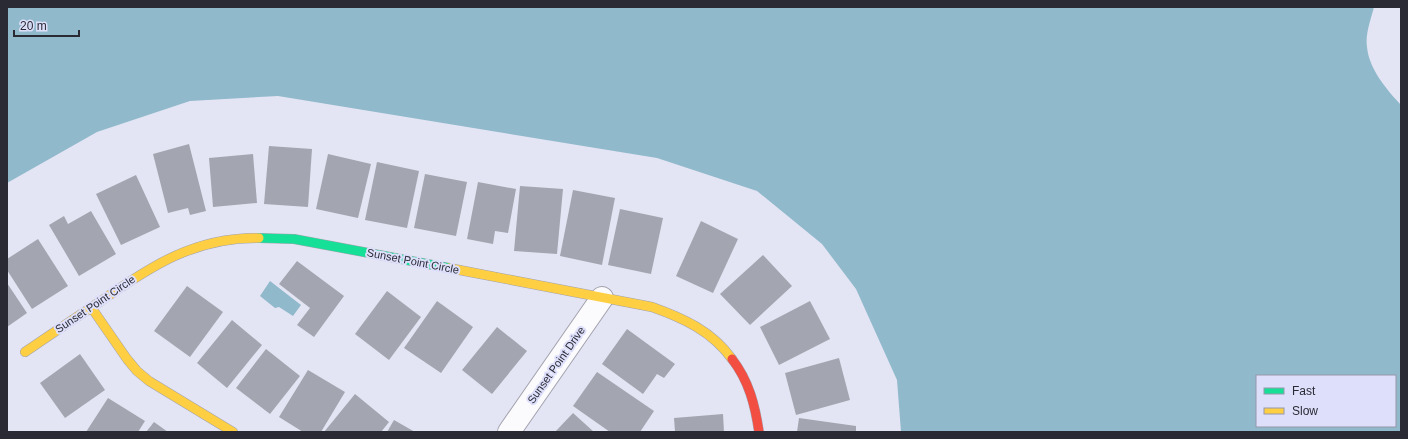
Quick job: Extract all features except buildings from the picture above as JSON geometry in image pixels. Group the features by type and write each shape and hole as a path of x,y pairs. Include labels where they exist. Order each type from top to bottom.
{"street":[{"name":"Sunset Point Circle","path":"25,352 147,269 177,254 209,243 243,238 260,237 294,239 602,298 668,312 688,320 711,335 722,346 742,372 754,401 759,432"},
{"name":"Sunset Point Drive","path":"509,432 602,298"},
{"path":"91,307 137,371 149,381 233,432"}],"water":[{"path":"7,7 1374,7 1367,37 1368,55 1380,79 1401,105 1401,432 901,432 897,380 856,289 822,244 757,191 657,158 278,96 190,101 97,132 7,183"},
{"path":"270,281 301,305 293,316 279,307 275,308 260,296"}],"traffic: fast":[{"path":"259,238 294,239 449,268"}],"traffic: slow":[{"path":"25,352 156,265 194,248 214,242 259,238"},
{"path":"449,268 652,307 686,321 706,333 724,349 732,359"},
{"path":"91,307 137,371 149,381 233,432"}],"traffic: jam":[{"path":"732,359 747,385 759,432"}]}
